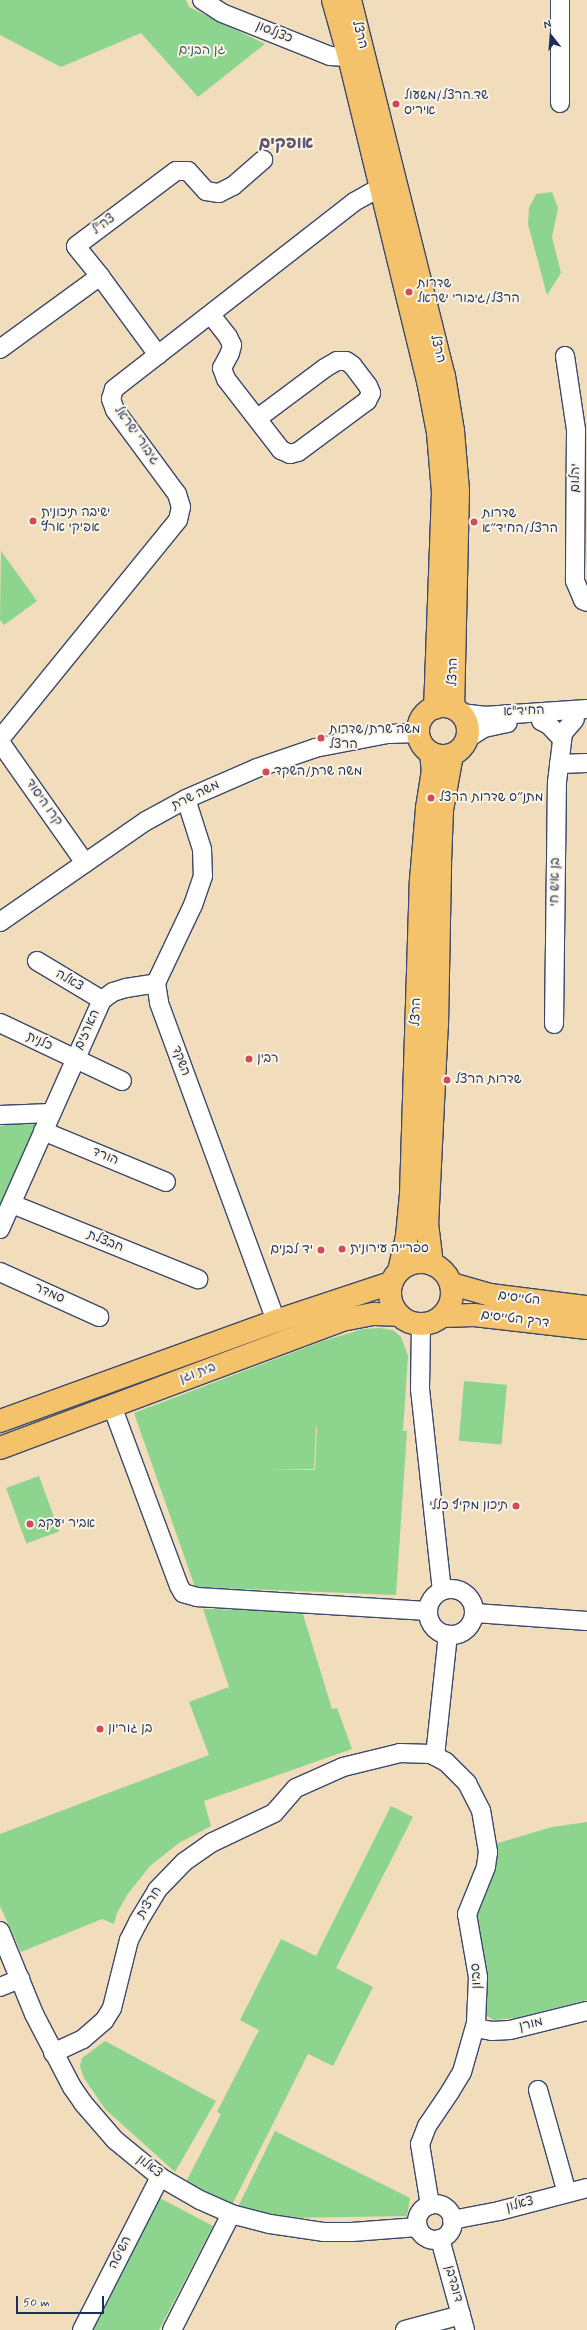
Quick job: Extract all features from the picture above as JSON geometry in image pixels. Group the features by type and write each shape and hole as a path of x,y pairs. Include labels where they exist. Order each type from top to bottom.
{"main road":[{"name":"הרצל","path":"333,0 444,376 453,431 458,490 450,710"},
{"name":"הרצל","path":"350,0 369,73 388,185"},
{"path":"450,710 466,721 468,738 464,745 452,755 439,756 431,753 422,744 418,732 422,717 450,710"},
{"name":"הרצל","path":"395,1277 405,1249 411,1194 421,880 427,808 433,772 431,753"},
{"name":"הרצל","path":"432,1264 428,1226 437,1025 442,810 452,755"},
{"path":"417,1262 432,1264 444,1271 452,1284 452,1299 444,1316 431,1323 420,1325 406,1321 393,1307 390,1298 395,1277 407,1265 417,1262"},
{"name":"בית וגן","path":"0,1421 395,1277"},
{"name":"הטייסים","path":"452,1284 490,1295 587,1307"},
{"name":"בית וגן","path":"0,1448 342,1320 374,1314 399,1315"},
{"name":"דרך הטייסים","path":"444,1316 474,1315 587,1328"}],"street":[{"name":"כצנלסון","path":"202,0 222,13 330,56 349,57"},
{"path":"560,0 560,103"},
{"name":"צה\"ל","path":"100,276 76,246 176,171 188,171 206,191 219,193 233,186 263,160"},
{"name":"גיבורי ישראל","path":"0,739 178,520 181,507 177,494 115,410 111,399 114,389 211,315 354,202 388,185"},
{"path":"0,349 100,276 158,355"},
{"path":"211,315 228,337 232,345 230,354 222,368 226,379 258,418 281,450 290,454 298,452 368,400 371,393 368,386 352,365 346,361 337,362 325,368 258,418"},
{"name":"יהלום","path":"565,356 581,430 575,581 585,601"},
{"name":"החיד\"א","path":"450,710 484,716 583,716"},
{"name":"החיד\"א","path":"468,738 475,732 494,725 583,716"},
{"name":"בן איש חי","path":"554,1024 559,764 562,739 566,727 583,716"},
{"path":"541,721 549,724 562,739"},
{"name":"משה שרת","path":"0,922 146,821 186,799 257,768 316,748 381,735 418,732"},
{"name":"קרו היסוד","path":"0,742 85,863"},
{"path":"559,764 587,763"},
{"path":"156,983 193,905 203,876 202,849 186,799"},
{"name":"צאלה","path":"36,962 102,1000"},
{"name":"הארזים","path":"0,1229 102,1000 113,992 126,988 156,983"},
{"name":"השקד","path":"156,983 164,1018 276,1321"},
{"name":"כלנית","path":"0,1023 122,1081"},
{"path":"0,1115 51,1113"},
{"name":"הורד","path":"43,1131 166,1182"},
{"name":"חבצלת","path":"12,1204 198,1279"},
{"name":"סמדר","path":"0,1272 98,1317"},
{"path":"420,1325 420,1390 442,1590"},
{"path":"112,1406 179,1586 183,1593 197,1597 428,1611"},
{"path":"449,1588 464,1592 474,1605 475,1613 473,1620 463,1632 448,1635 434,1628 430,1622 428,1611 431,1600 442,1590 449,1588"},
{"path":"475,1613 587,1621"},
{"path":"436,1756 448,1635"},
{"name":"חרצית","path":"54,2053 83,2039 104,2021 112,2008 129,1940 146,1906 172,1873 184,1862 212,1842 274,1813 296,1788 343,1766 400,1753 431,1754 436,1756"},
{"name":"סביון","path":"430,2205 420,2144 427,2126 462,2072 475,2028 478,1977 467,1914 486,1867 488,1852 481,1810 467,1782 455,1769 436,1756"},
{"name":"צאלון","path":"0,1931 54,2053 76,2093 115,2140 160,2177 200,2200 231,2214 270,2224 324,2232 352,2232 418,2227"},
{"path":"0,1987 20,1979"},
{"name":"מורן","path":"475,2028 492,2031 510,2030 587,2010"},
{"path":"538,2090 567,2193"},
{"name":"השיטה","path":"82,2330 160,2177"},
{"name":"צאלון","path":"452,2220 499,2211 587,2188"},
{"path":"430,2205 438,2205 446,2208 452,2220 450,2230 440,2239 427,2237 418,2227 419,2214 430,2205"},
{"path":"172,2330 231,2214"},
{"name":"דובדבן","path":"440,2239 463,2322"},
{"path":"405,2330 463,2322"}],"green space":[{"name":"גן הבנים","path":"0,0 186,0 189,7 265,44 198,97 141,33 61,67 0,35"},
{"path":"552,192 558,208 552,237 561,273 547,295 528,224 529,208 536,194"},
{"path":"1,551 37,601 4,625 0,620"},
{"path":"20,1122 37,1122 0,1211 0,1126"},
{"path":"380,1328 393,1330 401,1337 408,1356 403,1431 407,1431 396,1595 195,1587 134,1413 323,1341 363,1329","holes":["317,1427 315,1470 270,1469 314,1469"]},
{"path":"464,1381 507,1385 502,1445 459,1441"},
{"path":"39,1476 59,1531 26,1543 6,1488"},
{"path":"203,1609 302,1611 332,1709 337,1708 352,1749 204,1801 211,1826 179,1843 150,1866 127,1895 117,1913 114,1924 102,1919 21,1952 0,1906 0,1834 209,1755 189,1702 229,1687"},
{"path":"391,1806 413,1817 336,1968 373,1987 333,2066 308,2054 232,2205 186,2182 221,2114 217,2112 259,2030 240,2020 281,1939 316,1956"},
{"path":"587,1822 587,2000 516,2018 494,2020 487,2016 486,1982 473,1904 496,1870 495,1844 552,1827"},
{"path":"105,2041 216,2101 175,2172 105,2109 84,2078 80,2066 82,2058"},
{"path":"275,2131 410,2198 407,2216 289,2218 238,2207"},
{"path":"158,2197 213,2226 159,2330 90,2330"}],"place":[{"name":"שד.הרצל/משעול איריס","path":"396,104"},
{"name":"שדרות הרצל/גיבורי ישראל","path":"409,292"},
{"name":"ישיבה תיכונית אפיקי ארץ","path":"33,521"},
{"name":"שדרות הרצל/החיד״א","path":"474,522"},
{"name":"משה שרת/שדרות הרצל","path":"321,738"},
{"name":"משה שרת/השקד","path":"266,772"},
{"name":"מתנ״ס שדרות הרצל","path":"431,798"},
{"name":"רבין","path":"249,1059"},
{"name":"שדרות הרצל","path":"447,1080"},
{"name":"ספרייה עירונית","path":"342,1249"},
{"name":"יד לבנים","path":"321,1250"},
{"name":"תיכון מקיף כללי","path":"516,1506"},
{"name":"אביר יעקב","path":"30,1524"},
{"name":"בן גוריון","path":"100,1729"}],"district":[{"name":"אופקים","path":"286,144"}]}
